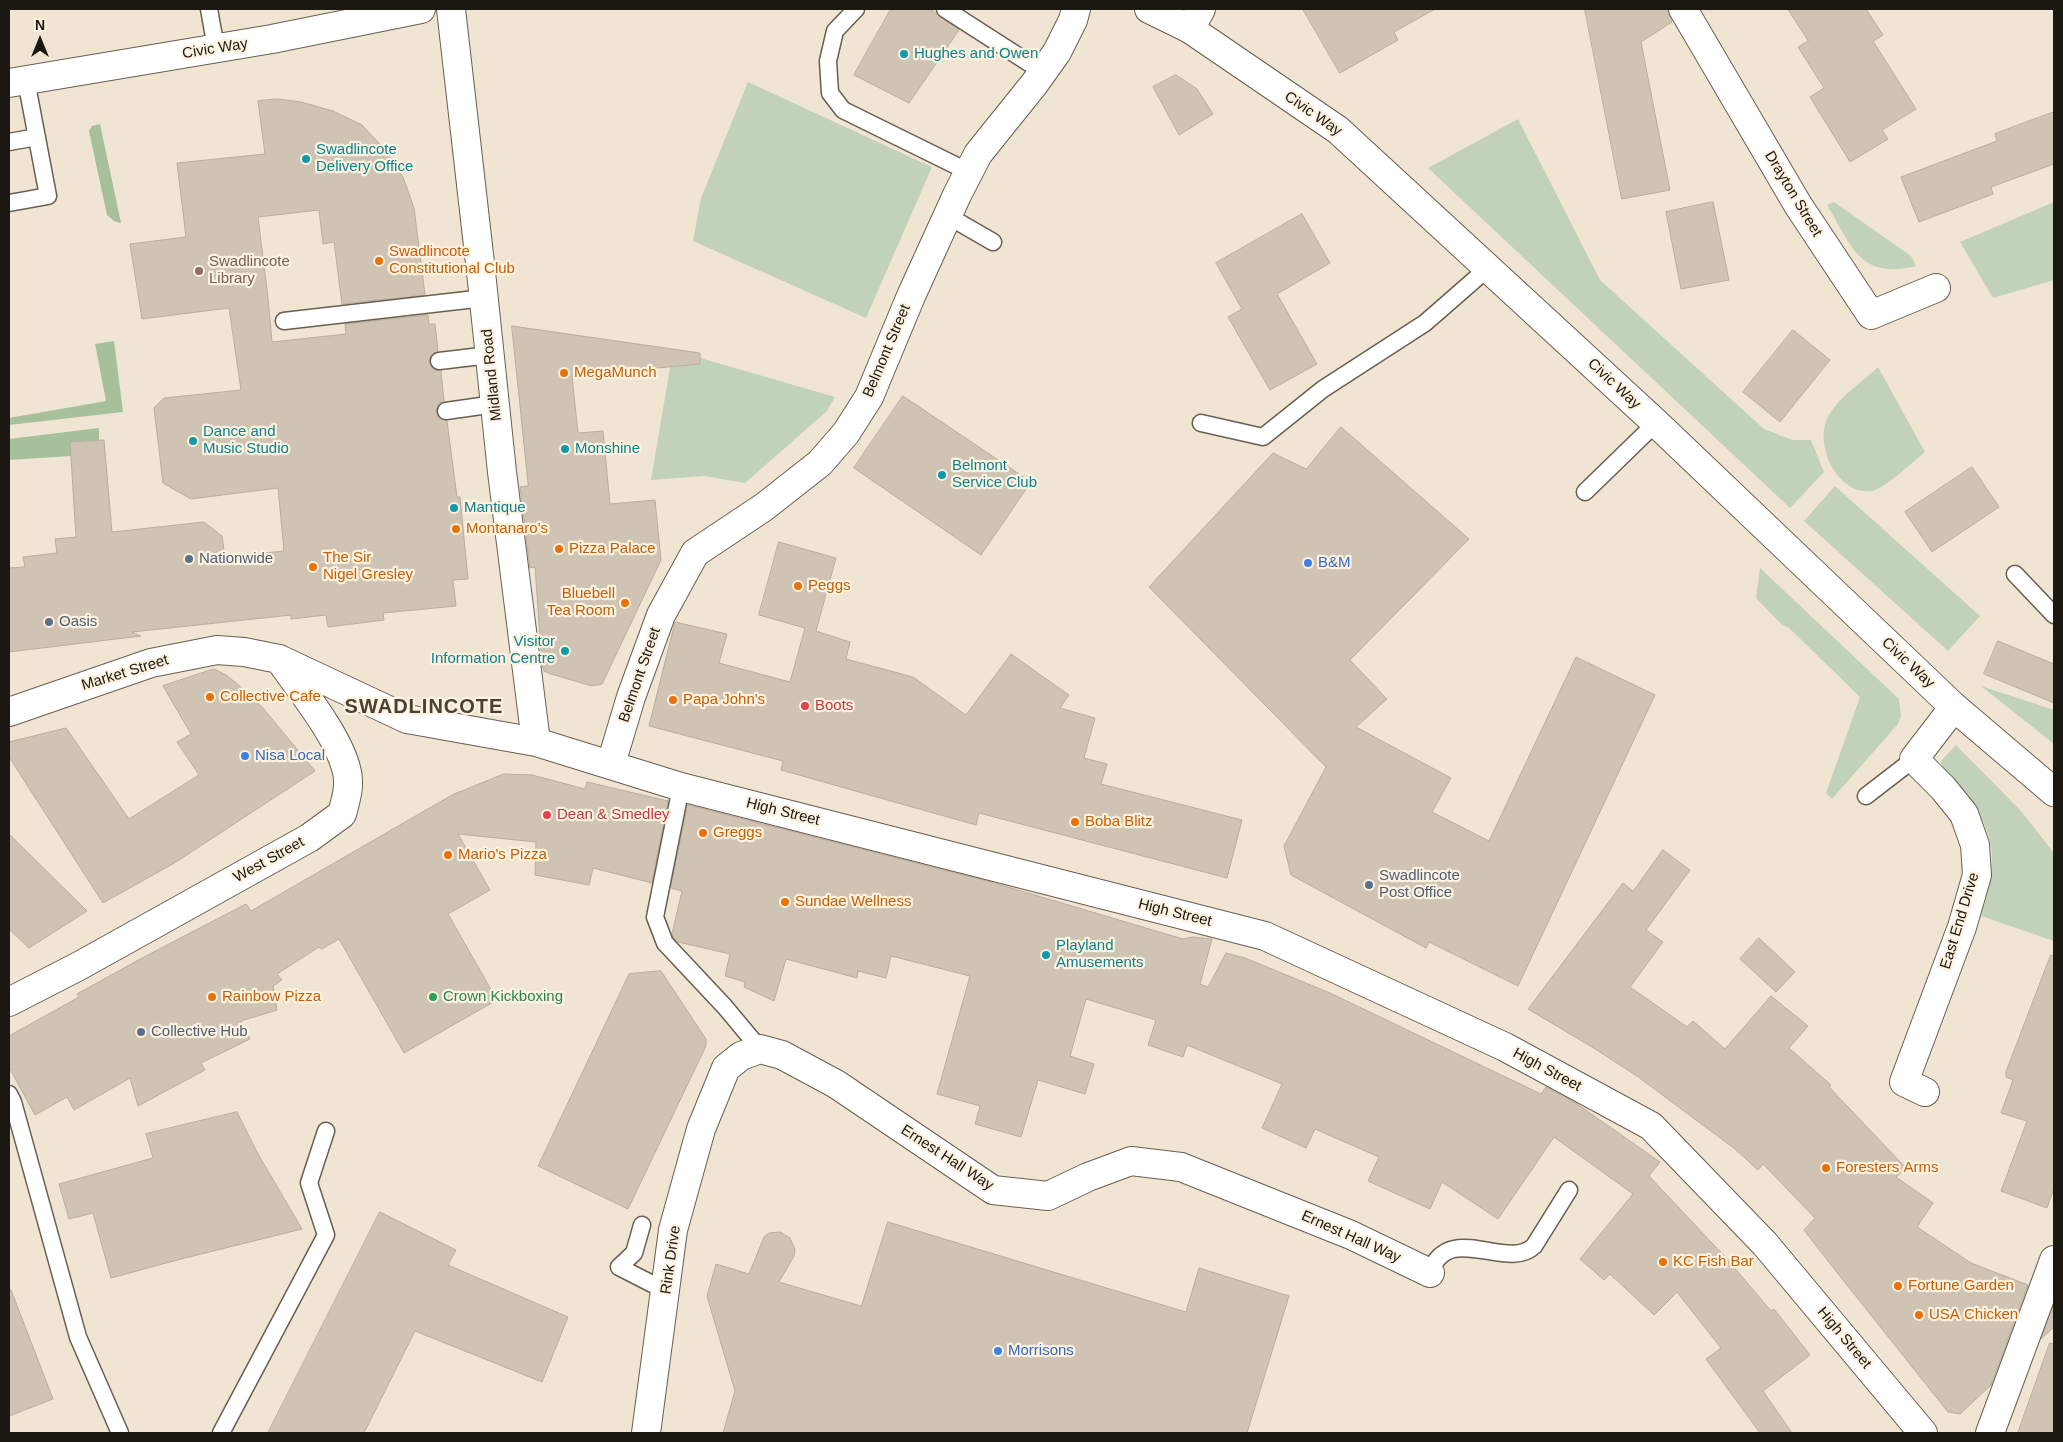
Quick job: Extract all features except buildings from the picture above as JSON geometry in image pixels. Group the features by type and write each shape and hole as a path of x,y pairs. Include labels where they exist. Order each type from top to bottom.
{"street":[{"name":"Civic Way","path":"17,82 280,38 421,9"},
{"name":"Midland Road","path":"451,9 495,404 536,742"},
{"name":"Belmont Street","path":"611,764 631,697 661,615 695,553 764,508 820,463 846,432 869,397 911,296 978,154 1057,52 1073,20 1076,9"},
{"name":"Civic Way","path":"1149,9 1196,19 1338,130 1656,423 1954,707 2054,792"},
{"name":"Drayton Street","path":"1683,9 1798,205 1871,315 1936,288"},
{"name":"Market Street","path":"9,712 151,663 217,650 244,652 279,659"},
{"name":"High Street","path":"279,659 407,719 536,742 681,787 1265,936 1505,1047 1651,1126 1765,1244 1923,1433"},
{"name":"West Street","path":"9,1002 79,966 309,838 342,814 348,793 347,770 337,744 279,659"},
{"path":"1914,759 1954,707"},
{"name":"East End Drive","path":"1914,759 1943,788 1964,814 1976,845 1977,875 1962,927 1904,1082 1924,1092"},
{"name":"Rink Drive","path":"646,1433 674,1230 701,1129 726,1068 741,1056 760,1049"},
{"name":"Ernest Hall Way","path":"760,1049 782,1055 836,1084 993,1190 1048,1196 1088,1176 1131,1162 1181,1168 1351,1234 1430,1273"},
{"path":"1990,1433 2054,1260"}],"lane":[{"path":"209,9 216,48"},
{"path":"856,9 835,31 828,61 830,93 843,110 969,172"},
{"path":"945,9 1043,72"},
{"path":"9,203 48,196 37,137 17,82"},
{"path":"9,142 37,137"},
{"path":"948,216 993,242"},
{"path":"1201,423 1263,437 1323,389 1425,323 1488,268"},
{"path":"284,322 482,285"},
{"path":"440,361 490,355"},
{"path":"446,411 495,404"},
{"path":"1585,492 1656,423"},
{"path":"2015,574 2054,615"},
{"path":"1866,796 1914,759"},
{"path":"681,787 655,918 665,943 760,1049"},
{"path":"9,1094 13,1102 78,1337 120,1433"},
{"path":"222,1433 326,1235 310,1183 326,1131"},
{"path":"1430,1273 1434,1261 1444,1253 1457,1249 1476,1247 1520,1254 1528,1252 1534,1246 1568,1190"},
{"path":"642,1226 634,1253 619,1267 666,1291"}],"green space":[{"path":"748,82 932,167 866,318 693,241 701,198"},
{"path":"1518,119 1600,280 1764,429 1792,440 1811,440 1824,472 1790,508 1428,168"},
{"path":"100,124 121,223 114,221 107,215 89,131 92,126"},
{"path":"1834,202 1911,256 1916,266 1897,269 1882,268 1869,264 1851,246 1843,234 1827,205"},
{"path":"2054,202 2054,280 1993,298 1960,242"},
{"path":"114,341 123,412 9,425 9,418 106,401 95,344"},
{"path":"673,350 835,397 827,411 745,483 704,476 651,480"},
{"path":"1878,367 1925,452 1884,485 1872,491 1860,490 1849,486 1832,467 1824,443 1824,430 1831,411 1837,404"},
{"path":"99,428 99,440 70,442 71,456 9,460 9,439"},
{"path":"1835,486 1980,616 1948,651 1804,521"},
{"path":"1760,568 1899,699 1901,716 1898,724 1832,799 1826,793 1860,697 1789,628 1782,625 1756,598"},
{"path":"1981,686 2054,710 2054,744"},
{"path":"1956,745 2021,811 2054,853 2054,941 1981,916 1992,867 1992,853 1985,826 1977,811 1964,792 1949,778 1941,761"}],"place":[{"name":"Hughes and Owen","path":"904,54"},
{"name":"Swadlincote Delivery Office","path":"306,159"},
{"name":"Swadlincote Constitutional Club","path":"379,261"},
{"name":"Swadlincote Library","path":"199,271"},
{"name":"MegaMunch","path":"564,373"},
{"name":"Dance and Music Studio","path":"193,441"},
{"name":"Monshine","path":"565,449"},
{"name":"Belmont Service Club","path":"942,475"},
{"name":"Mantique","path":"454,508"},
{"name":"Montanaro's","path":"456,529"},
{"name":"Pizza Palace","path":"559,549"},
{"name":"Nationwide","path":"189,559"},
{"name":"B&M","path":"1308,563"},
{"name":"The Sir Nigel Gresley","path":"313,567"},
{"name":"Peggs","path":"798,586"},
{"name":"Bluebell Tea Room","path":"625,603"},
{"name":"Oasis","path":"49,622"},
{"name":"Visitor Information Centre","path":"565,651"},
{"name":"Collective Cafe","path":"210,697"},
{"name":"Papa John's","path":"673,700"},
{"name":"Boots","path":"805,706"},
{"name":"Nisa Local","path":"245,756"},
{"name":"Dean & Smedley","path":"547,815"},
{"name":"Boba Blitz","path":"1075,822"},
{"name":"Greggs","path":"703,833"},
{"name":"Mario's Pizza","path":"448,855"},
{"name":"Swadlincote Post Office","path":"1369,885"},
{"name":"Sundae Wellness","path":"785,902"},
{"name":"Playland Amusements","path":"1046,955"},
{"name":"Rainbow Pizza","path":"212,997"},
{"name":"Crown Kickboxing","path":"433,997"},
{"name":"Collective Hub","path":"141,1032"},
{"name":"Foresters Arms","path":"1826,1168"},
{"name":"KC Fish Bar","path":"1663,1262"},
{"name":"Fortune Garden","path":"1898,1286"},
{"name":"USA Chicken","path":"1919,1315"},
{"name":"Morrisons","path":"998,1351"}],"district":[{"name":"SWADLINCOTE","path":"424,707"}]}
